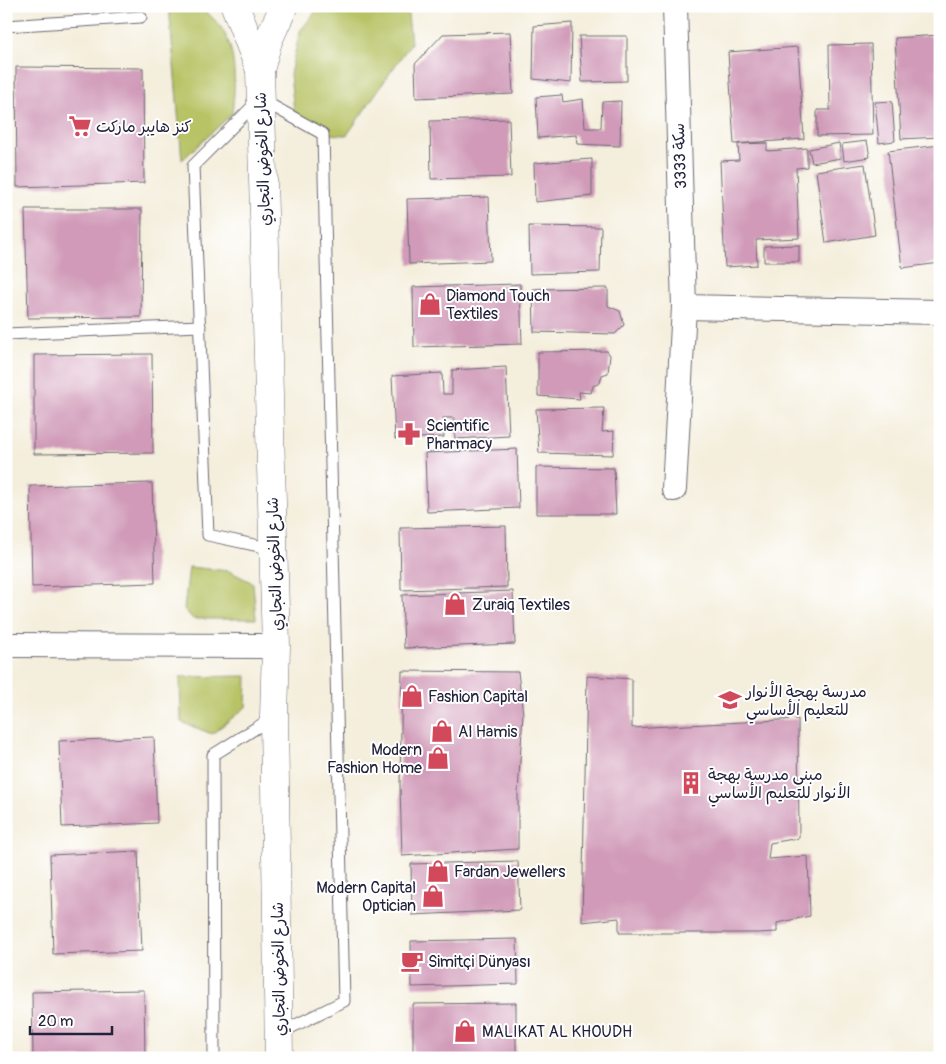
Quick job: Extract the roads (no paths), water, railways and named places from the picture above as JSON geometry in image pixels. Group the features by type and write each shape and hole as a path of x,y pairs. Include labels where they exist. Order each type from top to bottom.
{"street":[{"name":"شارع الخوض التجاري","path":"235,6 260,70"},
{"name":"شارع الخوض التجاري","path":"279,1046 274,717 276,646 260,70 268,41 284,6"},
{"name":"سكة 3333","path":"674,489 684,307 675,6"},
{"path":"684,307 940,312"},
{"path":"6,645 276,646"}],"lane":[{"path":"6,26 141,18"},
{"path":"273,548 208,535 193,166 260,99 323,134 344,1000 279,1046"},
{"path":"6,334 200,326"},
{"path":"214,1058 213,756 274,717"}],"place":[{"name":"كنز هايبر ماركت","path":"80,126"},
{"name":"Diamond Touch Textiles","path":"430,304"},
{"name":"Scientific Pharmacy","path":"409,434"},
{"name":"Zuraiq Textiles","path":"455,604"},
{"name":"Fashion Capital","path":"412,696"},
{"name":"مدرسة بهجة الأنوار للتعليم الأساسي","path":"730,700"},
{"name":"Al Hamis","path":"442,731"},
{"name":"Modern Fashion Home","path":"438,758"},
{"name":"مبنى مدرسة بهجة الأنوار للتعليم الأساسي","path":"691,783"},
{"name":"Fardan Jewellers","path":"438,871"},
{"name":"Modern Capital Optician","path":"433,896"},
{"name":"Simitçi Dünyası","path":"412,961"},
{"name":"MALIKAT AL KHOUDH","path":"465,1031"}]}
